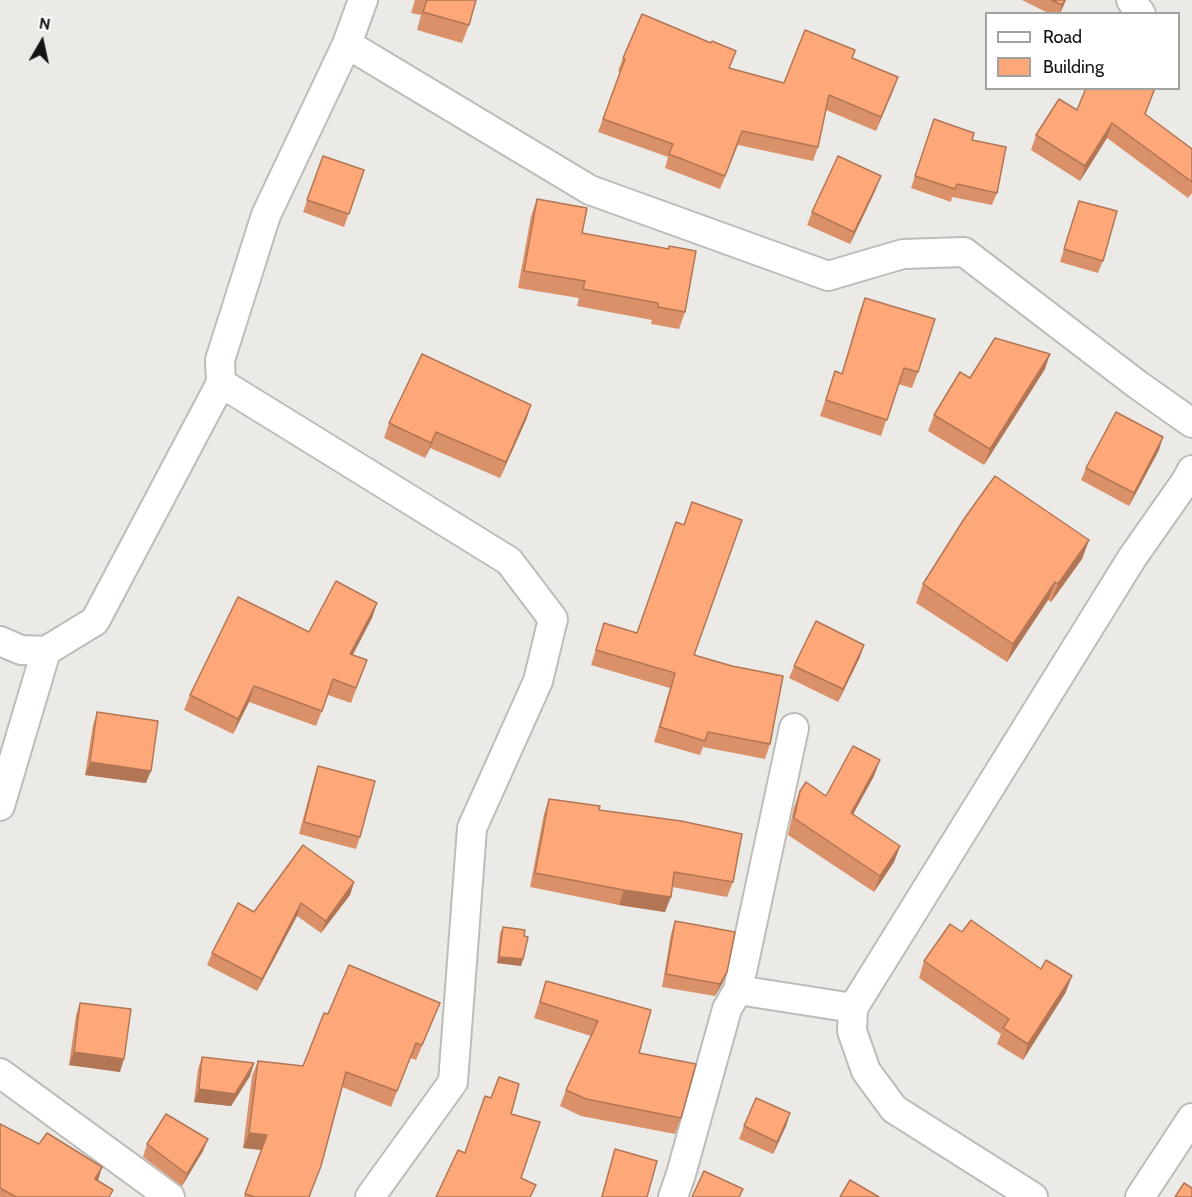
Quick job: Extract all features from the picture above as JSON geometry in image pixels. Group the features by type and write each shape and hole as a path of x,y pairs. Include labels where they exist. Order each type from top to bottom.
{"street":[{"path":"0,640 21,650 46,651 94,621 221,383 220,360 266,215 347,44 363,0"},
{"path":"347,44 590,189 828,276 903,254 964,252 1138,385 1192,423"},
{"path":"221,383 509,561 553,620 538,681 472,828 453,1082 370,1197"},
{"path":"1033,1197 894,1109 866,1071 852,1031 853,1008 1132,558 1192,470"},
{"path":"0,806 46,651"},
{"path":"673,1197 727,1009 738,990 794,728"},
{"path":"738,990 853,1008"},
{"path":"0,1073 170,1197"},
{"path":"1140,1197 1192,1119"}],"building":[{"path":"427,0 476,0 469,25 423,12"},
{"path":"1052,0 1065,0 1062,5"},
{"path":"642,14 736,51 729,68 784,83 805,30 855,50 852,58 898,77 881,117 829,95 818,147 742,131 725,176 669,154 673,144 603,119 625,59 623,58"},
{"path":"1085,90 1154,90 1145,114 1192,149 1192,182 1112,123 1085,166 1036,135 1059,99 1077,110"},
{"path":"934,119 974,133 972,140 1006,147 997,193 957,184 955,189 915,176"},
{"path":"323,156 364,170 349,214 307,200"},
{"path":"838,156 881,176 854,232 812,212"},
{"path":"537,199 587,208 582,233 669,249 669,246 696,251 685,312 658,307 658,303 583,289 585,281 524,271"},
{"path":"1079,201 1117,211 1103,261 1064,249"},
{"path":"865,298 935,319 918,372 904,368 887,420 826,400 835,371 842,374"},
{"path":"995,338 1050,354 990,449 934,415 960,372 970,378"},
{"path":"422,354 531,405 506,462 436,432 431,443 389,423"},
{"path":"1116,412 1163,437 1134,493 1086,468"},
{"path":"995,476 1089,540 1058,584 1055,582 1013,644 923,584 964,519"},
{"path":"692,502 742,520 694,655 732,666 783,676 770,744 708,732 705,741 660,727 675,673 596,650 604,623 637,633 676,522 684,525"},
{"path":"336,581 377,603 350,654 367,660 356,688 333,679 322,711 254,686 238,719 190,695 238,597 309,632"},
{"path":"816,621 864,645 843,689 794,666"},
{"path":"97,712 158,721 151,771 90,762"},
{"path":"853,746 880,760 851,813 900,846 880,876 794,818 800,791 806,782 826,796"},
{"path":"318,766 375,781 360,837 304,822"},
{"path":"549,799 600,806 599,810 681,821 742,834 733,882 674,872 671,897 535,873"},
{"path":"303,845 354,882 326,921 301,903 262,979 212,953 238,903 254,912"},
{"path":"971,920 1041,969 1046,960 1072,976 1028,1044 1003,1028 1009,1019 924,961 950,924 962,932"},
{"path":"675,921 735,932 727,972 720,984 666,974"},
{"path":"503,927 525,930 524,936 528,937 523,959 499,957"},
{"path":"349,965 440,1003 422,1045 416,1043 397,1091 346,1072 321,1166 309,1197 255,1197 245,1194 267,1135 249,1133 258,1061 303,1066 324,1013 328,1014"},
{"path":"546,981 651,1010 639,1053 696,1064 681,1118 586,1099 566,1090 598,1021 540,1002"},
{"path":"80,1003 131,1009 124,1059 74,1052"},
{"path":"202,1057 254,1063 235,1094 199,1089"},
{"path":"499,1077 519,1084 511,1114 540,1122 521,1178 536,1185 530,1197 436,1197 458,1150 465,1153 485,1096 491,1098"},
{"path":"756,1098 790,1113 777,1142 744,1126"},
{"path":"166,1114 208,1139 187,1174 147,1144"},
{"path":"0,1124 39,1144 47,1133 102,1167 95,1179 113,1190 109,1197 16,1197 0,1188"},
{"path":"615,1149 657,1161 647,1197 602,1197"},
{"path":"704,1171 743,1189 739,1197 692,1197"},
{"path":"850,1180 879,1197 840,1197"},
{"path":"1184,1183 1192,1188 1192,1197 1175,1197"}]}
